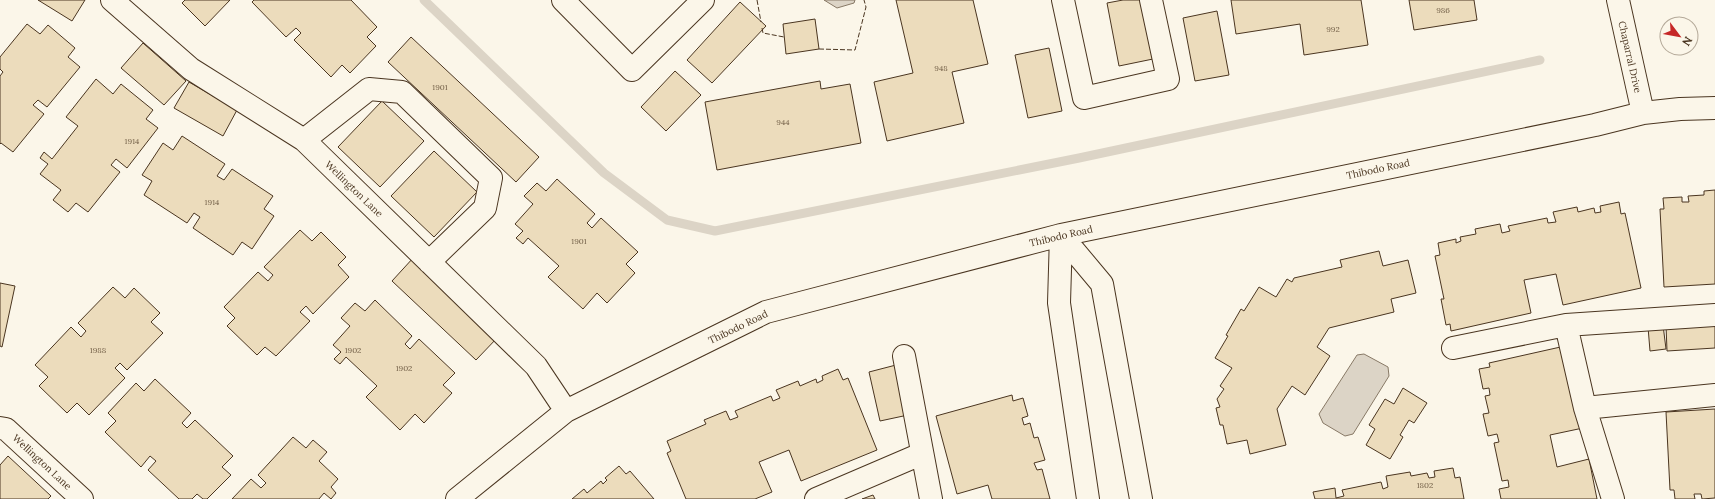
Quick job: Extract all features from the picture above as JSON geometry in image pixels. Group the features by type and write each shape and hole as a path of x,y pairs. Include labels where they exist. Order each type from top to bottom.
{"street":[{"name":"Wellington Lane","path":"112,0 191,69 304,140 536,366 566,411"},
{"path":"563,0 632,70 703,0"},
{"path":"1063,0 1084,98 1168,79 1151,0"},
{"name":"Chaparral Drive","path":"1618,0 1644,113"},
{"path":"304,140 369,89 402,92 486,172 491,178 485,208 429,262"},
{"name":"Thibodo Road","path":"457,499 566,411 766,312 1061,235 1595,125 1644,113 1680,109 1715,108"},
{"path":"1061,235 1059,303 1088,499"},
{"path":"1061,235 1102,284 1141,499"},
{"path":"1454,348 1566,325 1715,315"},
{"path":"1566,325 1585,408 1613,499"},
{"path":"904,356 921,454 931,499"},
{"path":"1585,408 1715,395"},
{"name":"Wellington Lane","path":"0,428 6,429 82,499"},
{"path":"816,499 921,454"}],"shaded area":[{"path":"824,0 855,0 854,3 837,8"},
{"path":"1364,354 1388,367 1389,376 1353,434 1345,436 1323,423 1319,414 1357,355"}],"building":[{"path":"38,0 85,0 72,21"},
{"path":"185,0 230,0 205,26 182,3"},
{"path":"254,0 351,0 377,27 367,37 376,46 350,73 342,65 331,77 294,40 301,33 296,28 286,37 252,2"},
{"path":"896,0 973,0 988,64 952,72 964,123 887,141 874,82 913,73"},
{"path":"1123,0 1142,0 1153,59 1119,66 1107,3"},
{"path":"1231,0 1361,0 1368,45 1304,55 1300,24 1236,34"},
{"path":"1409,0 1474,0 1477,20 1414,30"},
{"path":"740,2 766,26 712,83 687,60"},
{"path":"1217,11 1229,75 1195,81 1183,18"},
{"path":"815,19 819,49 786,54 783,24"},
{"path":"27,24 40,34 48,25 75,48 68,57 80,67 47,107 38,100 33,105 44,114 13,152 1,143 0,144 0,76 3,72 0,69 0,57"},
{"path":"411,37 539,157 516,182 388,62"},
{"path":"143,43 186,81 164,105 121,68"},
{"path":"1049,48 1062,111 1028,118 1015,55"},
{"path":"675,71 701,95 666,131 641,107"},
{"path":"96,79 113,94 121,84 153,110 146,119 158,128 127,168 116,159 111,165 120,172 88,212 76,203 68,212 53,200 61,190 40,174 48,164 40,158 44,152 52,159 78,126 66,117"},
{"path":"820,81 821,89 850,84 861,143 717,170 705,102"},
{"path":"189,82 237,110 223,136 174,108"},
{"path":"382,101 424,141 380,187 338,147"},
{"path":"182,136 225,164 217,176 224,180 232,169 273,196 264,209 274,216 252,249 242,242 233,255 193,228 200,217 194,213 187,223 144,195 152,181 142,175 163,143 173,150"},
{"path":"434,151 477,192 434,237 391,196"},
{"path":"557,179 595,214 587,223 592,228 601,218 638,252 626,264 635,273 607,303 597,293 583,309 548,277 559,266 528,238 523,244 516,238 523,231 515,224 533,204 524,196 537,183 546,191"},
{"path":"1715,190 1715,284 1664,287 1660,209 1664,209 1663,198 1682,197 1682,202 1689,202 1688,196 1704,195 1704,191"},
{"path":"1619,202 1621,214 1625,213 1641,288 1563,305 1556,274 1524,280 1531,313 1451,331 1450,324 1446,325 1441,299 1444,299 1435,256 1440,255 1438,243 1456,239 1456,243 1461,241 1460,237 1476,234 1475,229 1500,224 1502,233 1510,231 1508,226 1547,218 1548,223 1556,222 1553,212 1577,207 1578,212 1594,208 1595,213 1601,212 1600,206"},
{"path":"300,230 312,241 321,232 346,257 338,265 349,277 313,314 306,306 300,312 310,321 276,356 265,347 257,355 227,326 235,318 224,307 258,272 268,281 273,275 264,267"},
{"path":"1379,251 1383,266 1408,260 1416,293 1391,299 1394,312 1329,328 1317,347 1330,356 1305,395 1292,386 1277,409 1286,445 1250,454 1247,440 1227,444 1223,425 1220,425 1216,408 1220,407 1217,399 1224,389 1220,386 1232,368 1215,358 1241,309 1244,311 1259,287 1276,297 1287,279 1292,282 1294,278 1342,267 1340,260"},
{"path":"414,257 498,337 476,360 392,281"},
{"path":"0,283 15,286 2,347 0,346"},
{"path":"113,287 125,298 134,288 160,313 151,322 163,333 127,370 120,363 115,368 125,378 89,415 77,403 67,413 39,386 48,377 35,365 71,327 81,337 86,331 78,323"},
{"path":"375,300 412,336 405,344 410,349 419,339 455,373 443,385 452,393 424,423 415,414 400,430 366,397 377,386 346,357 340,364 334,359 341,352 333,345 350,326 341,318 355,303 365,311"},
{"path":"1715,321 1715,348 1667,351 1666,325"},
{"path":"1663,325 1666,349 1650,351 1648,327"},
{"path":"1565,346 1583,428 1550,435 1557,467 1589,459 1597,499 1501,499 1499,489 1509,487 1508,480 1502,481 1494,443 1499,442 1497,434 1488,436 1483,414 1489,413 1485,396 1490,395 1489,388 1483,389 1479,369 1490,367 1489,363"},
{"path":"896,365 908,415 880,421 869,372"},
{"path":"838,369 843,380 848,378 877,450 801,481 789,450 759,462 772,492 755,499 686,499 667,453 671,451 667,441 706,424 704,420 726,411 730,420 738,417 735,411 771,396 773,401 780,398 776,390 798,381 800,386 816,379 817,383 823,380 822,376"},
{"path":"155,379 191,413 182,423 187,428 195,420 233,456 222,467 231,475 207,499 203,499 197,494 192,499 179,499 148,470 156,461 150,456 141,467 105,432 116,421 108,413 136,383 144,391"},
{"path":"1403,388 1427,403 1414,423 1409,420 1400,435 1403,437 1390,459 1366,445 1375,429 1369,425 1385,399 1394,404"},
{"path":"1012,395 1013,401 1023,398 1028,416 1022,418 1024,425 1030,423 1034,438 1038,437 1045,460 1034,463 1037,470 1042,469 1050,499 992,499 988,485 957,494 936,416"},
{"path":"1715,409 1715,498 1702,499 1701,494 1694,494 1695,499 1675,499 1674,490 1670,490 1666,412"},
{"path":"293,437 306,448 313,440 327,452 319,461 338,479 331,487 336,493 331,499 324,493 319,499 232,499 251,479 261,488 266,483 258,475"},
{"path":"8,456 51,496 48,499 0,499 0,465"},
{"path":"619,466 626,474 630,471 654,499 572,499 584,489 587,493 601,481 603,484 607,480 605,478"},
{"path":"1453,468 1455,478 1460,477 1464,499 1315,499 1313,492 1335,488 1336,498 1344,496 1342,490 1381,482 1383,489 1388,487 1386,476 1410,472 1411,476 1427,473 1429,478 1435,477 1434,471"},
{"path":"873,495 875,499 862,499"}],"waterway":[{"path":"424,0 604,173 667,220 715,231 1079,158 1540,60"}],"fence":[{"path":"757,0 761,22"},
{"path":"819,49 855,50 866,7 864,0"},
{"path":"762,28 763,33 784,37"}]}
